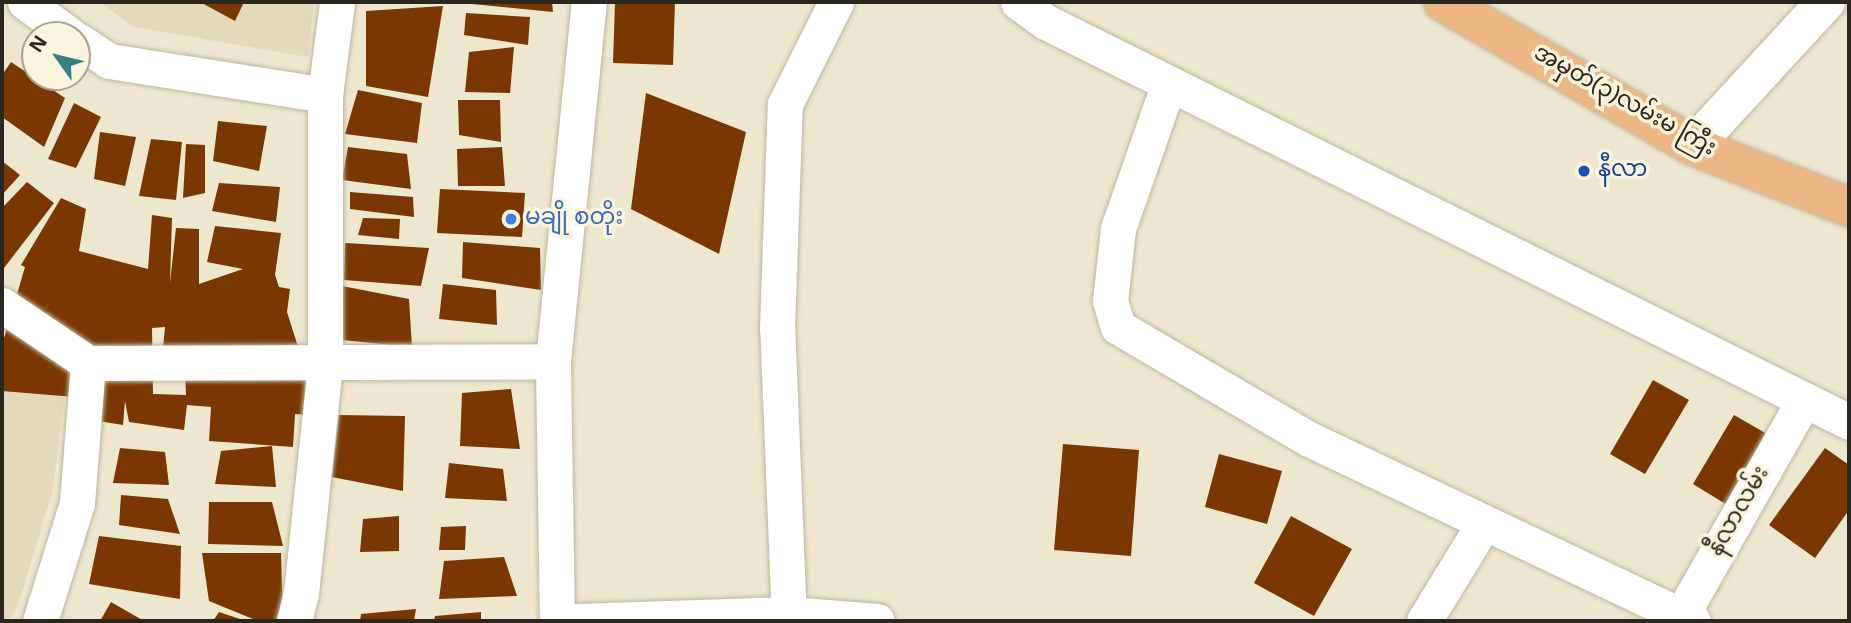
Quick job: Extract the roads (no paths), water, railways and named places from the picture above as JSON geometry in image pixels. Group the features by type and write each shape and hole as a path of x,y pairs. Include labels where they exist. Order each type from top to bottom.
{"main road":[{"name":"အမှတ်(၃)လမ်းမ ကြီး","path":"1443,2 1693,146 1849,207"}],"street":[{"path":"24,2 50,21"},
{"path":"294,621 301,593 325,364 325,95 337,2"},
{"path":"557,621 553,361 589,2"},
{"path":"789,618 776,328 785,104 836,2"},
{"path":"1018,2 1050,12 1168,83 1803,402 1849,422"},
{"path":"1693,146 1826,2"},
{"path":"91,49 109,61 325,95"},
{"path":"1168,83 1118,229 1110,302 1118,327 1309,439 1684,620"},
{"path":"2,305 89,363 553,361"},
{"path":"40,621 78,503 89,363"},
{"name":"နီလာလမ်း","path":"1684,620 1803,402"},
{"path":"1424,621 1484,523"},
{"path":"577,621 789,618 877,621"}],"place":[{"name":"နီလာ","path":"1584,171"},
{"name":"မချို စတိုး","path":"511,219"}]}
